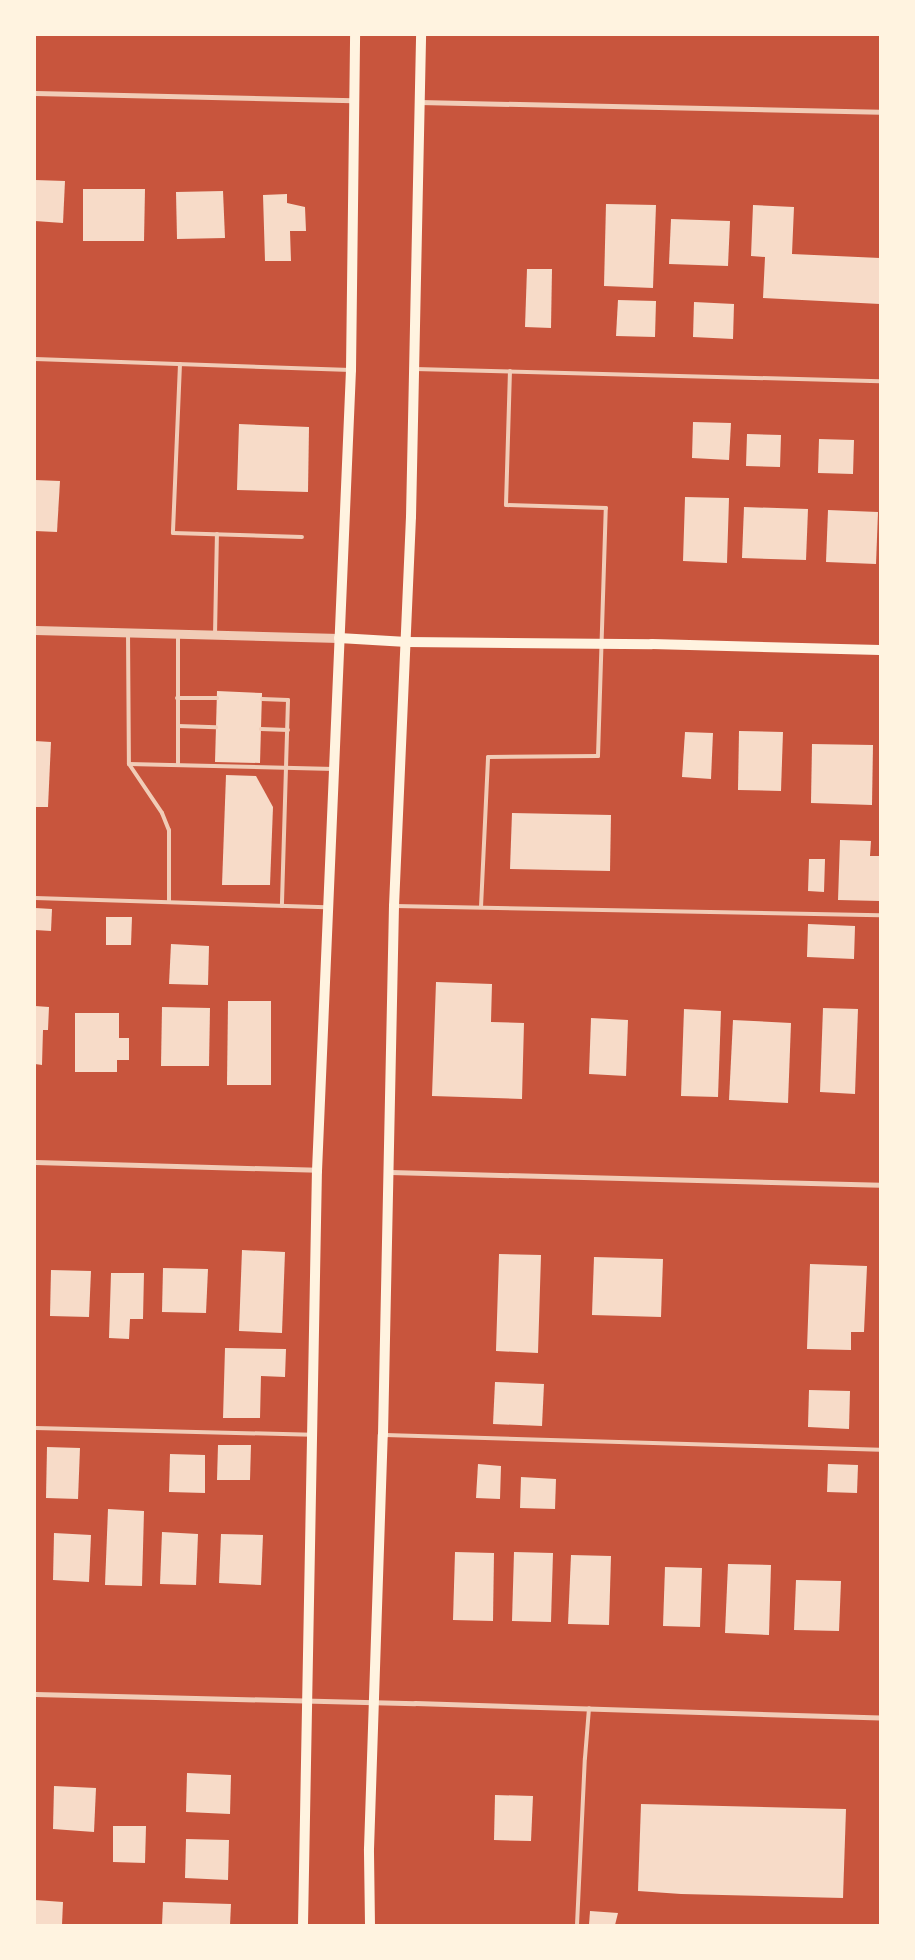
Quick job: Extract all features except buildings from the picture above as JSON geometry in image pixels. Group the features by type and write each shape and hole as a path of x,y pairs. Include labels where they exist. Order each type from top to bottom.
{"main road":[{"path":"303,1925 317,1170 351,370 355,35"},
{"path":"370,1925 369,1849 376,1702 390,1172 394,906 407,642 415,369 421,35"},
{"path":"339,638 407,642 880,650"}],"street":[{"path":"35,93 353,100"},
{"path":"419,102 880,112"},
{"path":"35,630 339,638"},
{"path":"35,1162 317,1170"},
{"path":"390,1172 880,1185"},
{"path":"35,1694 589,1708 880,1718"}],"lane":[{"path":"35,359 351,370"},
{"path":"180,364 173,533 302,537"},
{"path":"415,369 880,381"},
{"path":"481,907 488,758 598,756 606,508 506,505 510,372"},
{"path":"215,635 217,534"},
{"path":"128,632 129,764 162,813 169,830 170,902"},
{"path":"178,634 178,765"},
{"path":"177,698 217,698"},
{"path":"262,699 288,700 282,906"},
{"path":"178,726 216,727"},
{"path":"262,729 288,730"},
{"path":"129,764 334,769"},
{"path":"35,898 328,907"},
{"path":"394,906 880,916"},
{"path":"35,1428 312,1435"},
{"path":"383,1435 880,1450"},
{"path":"577,1925 584,1758 589,1708"}]}
